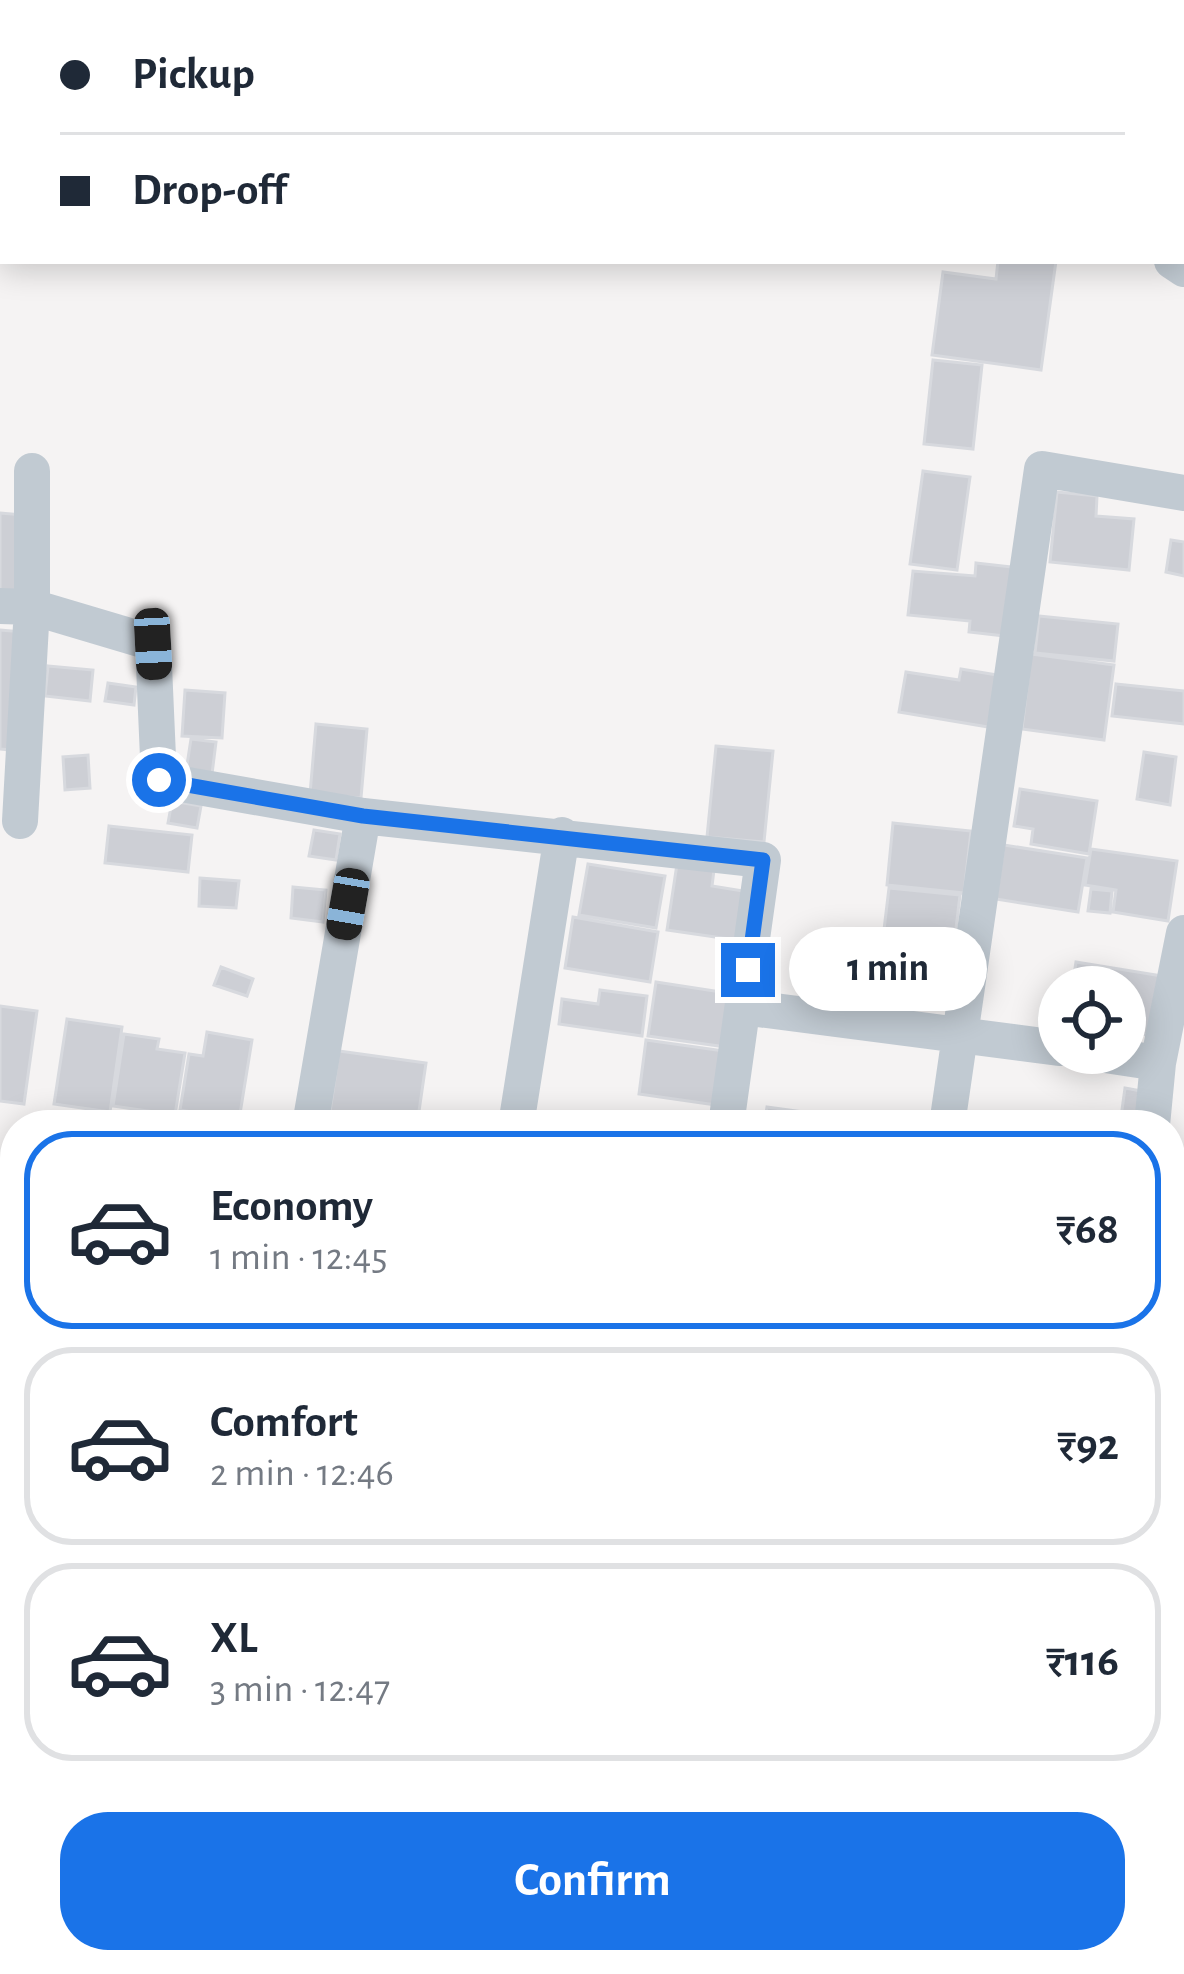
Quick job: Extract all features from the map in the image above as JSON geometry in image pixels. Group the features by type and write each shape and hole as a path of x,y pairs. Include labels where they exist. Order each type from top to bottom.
{"street":[{"path":"949,1110 1042,469 1184,493"},
{"path":"20,820 16,607 32,471"},
{"path":"16,607 153,644 159,780 363,816 763,860 728,1110"},
{"path":"313,1110 363,816"},
{"path":"518,1110 562,836"},
{"path":"1153,1110 1184,933"},
{"path":"743,1006 1038,1045"},
{"path":"1146,1061 1158,1063"}],"building":[{"path":"998,264 1056,264 1041,370 932,355 943,272 996,279"},
{"path":"933,360 982,365 973,449 924,444"},
{"path":"923,471 970,477 957,570 910,564"},
{"path":"1057,492 1097,496 1096,516 1134,519 1129,570 1050,562"},
{"path":"0,513 24,515 19,597 0,595"},
{"path":"1171,540 1184,542 1184,576 1166,572"},
{"path":"976,563 1012,567 1005,636 969,632 970,621 908,615 913,571 975,576"},
{"path":"1039,616 1118,624 1114,661 1035,653"},
{"path":"0,630 24,632 11,750 0,749"},
{"path":"1031,654 1114,665 1104,740 1022,729"},
{"path":"48,666 93,670 90,701 45,696"},
{"path":"961,669 997,675 988,727 899,712 906,672 959,680"},
{"path":"108,683 136,687 134,705 105,701"},
{"path":"1116,684 1184,691 1184,724 1112,716"},
{"path":"185,690 225,693 222,738 182,736"},
{"path":"316,724 367,729 361,798 310,794"},
{"path":"191,739 216,742 211,782 185,778"},
{"path":"716,746 773,751 764,842 707,837"},
{"path":"1144,752 1176,757 1170,805 1137,799"},
{"path":"88,755 90,788 65,790 63,757"},
{"path":"1020,789 1097,801 1089,854 1031,844 1033,829 1014,826"},
{"path":"172,801 201,806 197,828 168,823"},
{"path":"893,823 971,831 964,893 887,885"},
{"path":"109,826 192,835 188,872 105,863"},
{"path":"314,830 340,834 336,860 309,856"},
{"path":"1004,845 1087,858 1078,912 996,899"},
{"path":"1091,849 1177,861 1168,921 1113,912 1116,890 1085,885"},
{"path":"588,864 665,876 656,928 579,915"},
{"path":"677,864 714,870 712,886 743,891 736,940 667,930"},
{"path":"200,878 239,881 236,908 199,906"},
{"path":"293,887 326,890 323,922 291,918"},
{"path":"889,888 960,895 954,945 883,938"},
{"path":"1091,889 1112,891 1110,913 1088,911"},
{"path":"573,917 658,932 650,982 565,968"},
{"path":"822,936 875,944 868,990 814,982"},
{"path":"221,967 253,979 247,996 214,985"},
{"path":"1146,973 1162,976 1152,1036 1146,1035"},
{"path":"656,982 734,994 726,1047 648,1036"},
{"path":"600,990 647,996 642,1036 559,1024 562,999 598,1004"},
{"path":"0,1006 37,1011 24,1104 0,1101"},
{"path":"67,1019 122,1027 110,1110 54,1104"},
{"path":"207,1032 252,1040 241,1110 180,1110 189,1054 203,1056"},
{"path":"124,1034 159,1039 157,1049 185,1053 176,1110 113,1106"},
{"path":"646,1040 724,1051 716,1105 639,1094"},
{"path":"339,1051 426,1063 419,1110 330,1110"},
{"path":"1125,1088 1152,1093 1149,1110 1122,1110"}],"route":[{"path":"159,780 363,816 763,860 748,970"}]}
